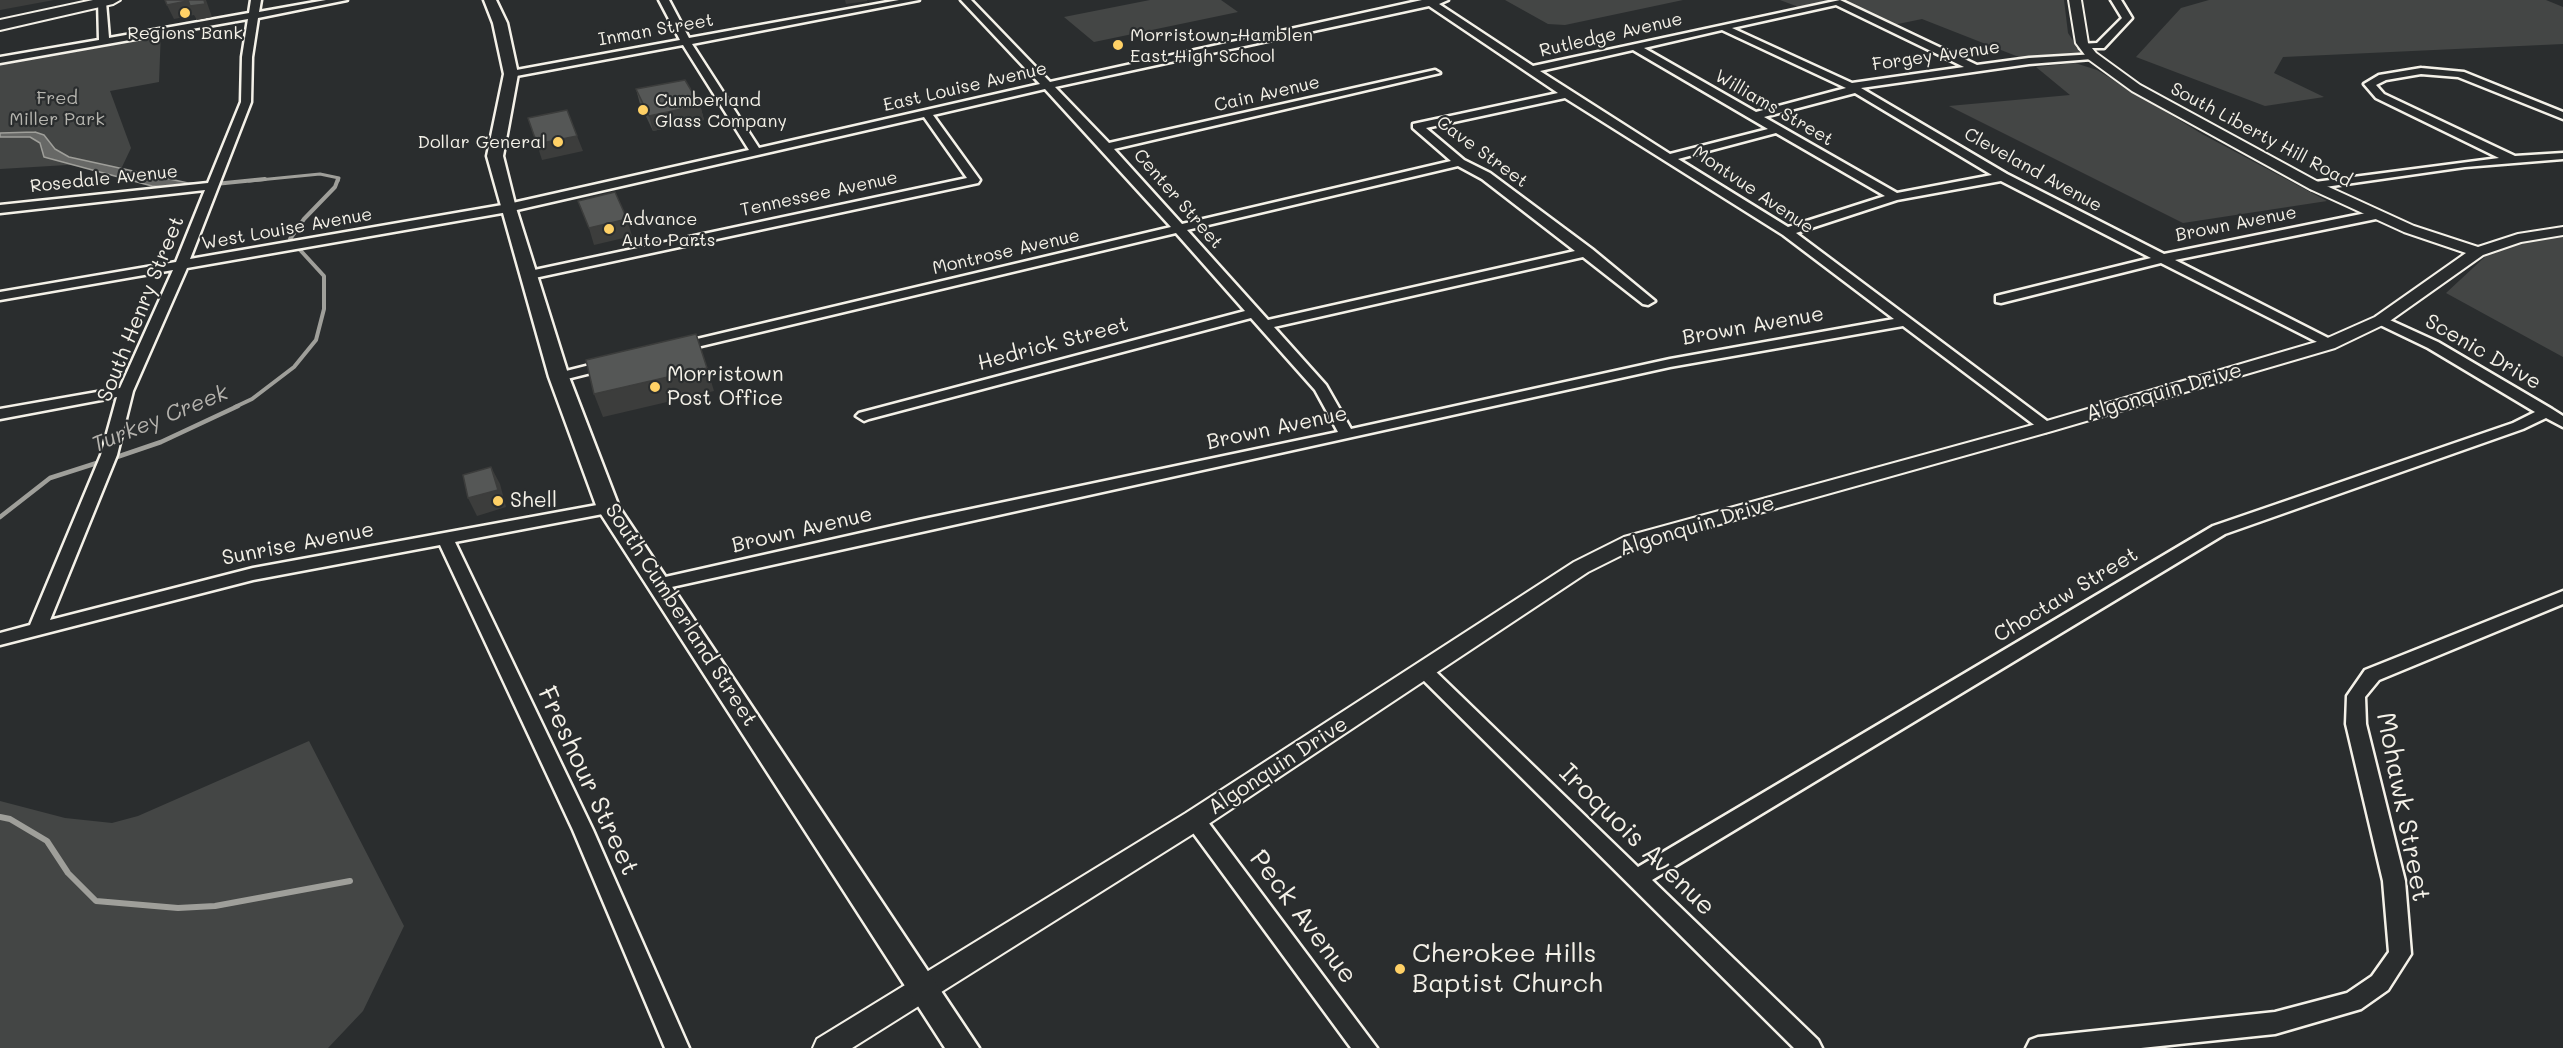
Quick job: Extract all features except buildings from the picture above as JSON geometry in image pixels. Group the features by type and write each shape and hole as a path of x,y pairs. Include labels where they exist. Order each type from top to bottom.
{"main road":[{"name":"South Cumberland Street","path":"490,0 500,23 511,74 495,156 508,208 559,377 608,508 808,808 923,990 963,1048"},
{"path":"0,25 107,1"}],"street":[{"name":"South Henry Street","path":"38,627 109,455 126,391 181,266 246,102 247,57 256,0"},
{"path":"0,60 342,0"},
{"path":"664,0 685,41 756,152"},
{"name":"Inman Street","path":"511,74 837,10 914,0"},
{"name":"Center Street","path":"966,0 1106,147 1321,388 1347,435"},
{"path":"2075,0 2088,51"},
{"name":"Forgey Avenue","path":"1755,116 1856,89 1856,86 2088,51 2100,46 2127,18 2116,0"},
{"path":"104,40 107,1"},
{"name":"East Louise Avenue","path":"508,208 1434,1"},
{"name":"Montvue Avenue","path":"1434,1 1534,69 1566,94 1671,157 1787,232 2046,427"},
{"name":"Rutledge Avenue","path":"1534,69 1837,2 1977,69"},
{"name":"Cleveland Avenue","path":"1722,27 1856,89 2003,177 2329,344"},
{"name":"Williams Street","path":"1635,47 1895,197"},
{"name":"South Liberty Hill Road","path":"2088,51 2136,88 2314,186 2376,215 2478,252"},
{"path":"2513,160 2380,96 2369,84 2383,77 2421,71 2460,74 2563,116"},
{"name":"Cain Avenue","path":"1106,147 1435,73"},
{"name":"Cave Street","path":"1566,94 1417,126 1460,162 1486,176 1648,301"},
{"name":"Tennessee Avenue","path":"530,275 974,180 927,114"},
{"path":"1671,157 1776,129"},
{"path":"2314,186 2513,160 2563,156"},
{"name":"Montrose Avenue","path":"663,352 1460,162"},
{"path":"1787,232 1895,197 2003,177"},
{"name":"Rosedale Avenue","path":"0,209 213,186"},
{"name":"West Louise Avenue","path":"0,296 508,208"},
{"name":"Brown Avenue","path":"2001,299 2161,259 2376,215"},
{"name":"Algonquin Drive","path":"827,1048 1195,820 1581,567 1631,542 2046,427 2329,344 2381,320 2478,252 2518,238 2563,231"},
{"path":"1264,325 1587,252"},
{"name":"Hedrick Street","path":"864,416 1253,313"},
{"name":"Scenic Drive","path":"2381,320 2433,345 2563,422"},
{"name":"Brown Avenue","path":"658,584 919,525 1347,435 1670,363 1907,321"},
{"path":"559,377 628,360"},
{"path":"0,414 126,391"},
{"name":"Choctaw Street","path":"1638,878 2220,530 2518,426 2547,412"},
{"name":"Sunrise Avenue","path":"0,639 38,627 253,574 608,508"},
{"name":"Freshour Street","path":"445,538 583,830 677,1048"},
{"name":"Mohawk Street","path":"2038,1048 2275,1023 2352,1002 2380,983 2400,954 2394,881 2356,724 2356,696 2372,675 2563,597"},
{"name":"Iroquois Avenue","path":"1424,672 1810,1048"},
{"name":"Peck Avenue","path":"1195,820 1365,1048"}],"green space":[{"path":"1150,0 1221,0 1238,12 1094,42 1064,17"},
{"path":"1505,0 1683,0 1565,25 1548,24"},
{"path":"1780,0 2064,0 2068,33 2084,57 2029,61 1922,19 1888,26 1837,2 1804,9"},
{"path":"2209,0 2546,0 2563,7 2563,44 2283,57 2274,73 2324,97 2265,106 2136,57 2181,8"},
{"name":"Fred Miller Park","path":"161,30 159,82 110,91 131,148 122,167 67,165 0,169 0,60"},
{"path":"2075,63 2097,70 2202,134 2327,201 2183,223 1949,106 2070,95 2036,67"},
{"path":"2563,231 2563,357 2446,293 2501,242"},
{"path":"309,741 404,926 363,1011 328,1048 0,1048 0,801 65,818 112,823 138,816"}],"shaded area":[{"path":"35,132 44,135 55,149 69,157 188,183 199,183 198,186 177,188 152,186 44,157 40,143 30,137 0,137 0,133"}],"waterway":[{"name":"Turkey Creek","path":"249,181 320,174 339,178 338,181"},
{"name":"Turkey Creek","path":"215,184 265,179"},
{"name":"Turkey Creek","path":"235,407 252,399 294,367 316,340 324,309 324,276 290,239 304,219 335,187 338,179"},
{"name":"Turkey Creek","path":"111,459 161,442 238,406"},
{"name":"Turkey Creek","path":"0,517 50,478 103,461"},
{"name":"Turkey Creek","path":"0,817 10,819 47,841 68,873 96,901 178,908 215,906 350,881"}],"place":[{"name":"Regions Bank","path":"185,13"},
{"name":"Morristown-Hamblen East High School","path":"1118,45"},
{"name":"Cumberland Glass Company","path":"643,110"},
{"name":"Dollar General","path":"558,142"},
{"name":"Advance Auto Parts","path":"609,229"},
{"name":"Morristown Post Office","path":"655,387"},
{"name":"Shell","path":"498,501"},
{"name":"Cherokee Hills Baptist Church","path":"1400,969"}]}
